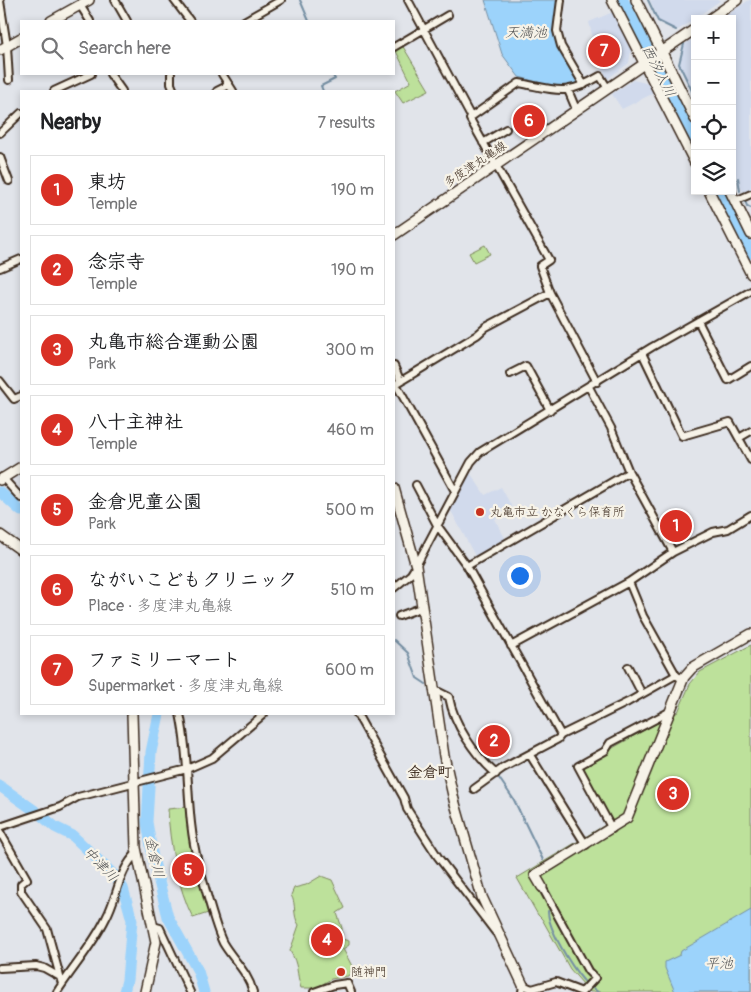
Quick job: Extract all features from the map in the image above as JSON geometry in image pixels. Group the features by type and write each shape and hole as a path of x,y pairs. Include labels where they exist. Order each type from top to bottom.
{"street":[{"path":"53,20 89,0"},
{"path":"115,0 125,20"},
{"path":"174,0 189,20"},
{"path":"249,20 281,0"},
{"path":"408,0 471,117 470,119 548,260 540,266 550,293 597,382"},
{"path":"561,0 557,31 561,46 584,85"},
{"path":"612,0 646,61 691,156"},
{"path":"636,0 659,53 691,112"},
{"path":"716,15 737,0"},
{"path":"0,1 9,80"},
{"path":"80,5 89,20"},
{"path":"395,46 448,15"},
{"name":"多度津丸亀線","path":"395,234 691,32"},
{"path":"4,48 20,39"},
{"path":"0,71 8,66"},
{"path":"56,90 89,75"},
{"path":"111,75 121,90"},
{"path":"171,75 174,90"},
{"path":"223,75 232,90"},
{"path":"471,117 519,83 568,90 584,85 600,76 607,88"},
{"path":"219,90 229,85"},
{"path":"568,90 576,109"},
{"path":"0,133 20,114"},
{"path":"483,143 506,129"},
{"path":"0,157 9,182"},
{"path":"735,201 751,194"},
{"path":"711,195 751,274"},
{"path":"732,195 751,234"},
{"path":"0,268 20,259"},
{"path":"395,587 411,574 471,462 480,452 642,353 751,291"},
{"path":"455,491 396,384 477,335 486,327 550,293"},
{"path":"698,321 728,380 751,366"},
{"path":"642,353 682,436 730,422 751,460"},
{"path":"510,374 526,366 550,410"},
{"path":"395,368 400,380"},
{"path":"0,381 19,397"},
{"path":"589,387 611,428 629,472 673,552"},
{"path":"739,438 751,431"},
{"path":"20,468 1,478 20,497"},
{"path":"467,566 629,472"},
{"path":"416,484 437,525 467,566 561,735"},
{"path":"395,492 416,566 444,756 456,810 472,870 522,989 532,989 556,982 568,984 582,992 594,978 588,971 536,874 621,824 631,811 671,710 679,678 643,616 629,582"},
{"path":"511,646 629,582 673,552 713,532 728,529 751,515"},
{"path":"0,535 20,549"},
{"path":"399,616 423,607"},
{"path":"474,789 503,768 530,755 558,739 561,735 642,694 679,678 692,668 751,634"},
{"path":"628,667 642,694"},
{"path":"435,690 449,697 451,708 465,735 481,759 496,774"},
{"path":"612,829 578,766 605,751 610,743 671,710"},
{"path":"132,715 138,782 137,852 153,926 155,951 145,992"},
{"path":"180,715 184,733 191,821 200,867 223,942 250,980 253,992"},
{"path":"0,827 60,807 78,797 187,769 219,754 263,715"},
{"path":"358,715 404,798 407,809 438,857 498,935"},
{"path":"530,755 586,845"},
{"path":"0,832 27,879 21,884 20,891 47,929 61,980"},
{"path":"57,992 61,980 92,942 107,917 125,868 137,852"},
{"path":"153,926 160,928 167,939 190,992"},
{"path":"0,968 36,966 61,980"},
{"path":"314,992 334,984 347,983 351,992"}],"shaded area":[{"path":"650,0 721,0 700,15 691,15 691,21 678,30 660,23"},
{"path":"751,0 751,189 743,192 736,175 736,15 728,15"},
{"path":"613,12 631,49 629,63 606,80 605,73 591,50 594,44 589,22"},
{"path":"691,40 691,87 679,64 685,44"},
{"path":"633,80 650,84 654,93 622,109 612,94"},
{"name":"丸亀市立 かなくら保育所","path":"469,471 485,495 501,487 513,509 495,519 506,540 476,558 449,507"}],"green space":[{"path":"402,45 429,90 403,103 395,91 411,82 395,49"},
{"path":"485,245 490,254 474,262 469,253"},
{"path":"751,645 751,992 590,992 570,969 517,878 610,822 581,766 678,712 690,684 700,672"},
{"path":"187,807 211,912 193,918 175,865 168,809"},
{"path":"321,876 332,880 345,908 337,913 342,928 342,939 349,941 349,945 343,949 353,968 348,976 331,979 316,988 301,988 296,965 290,951 299,925 291,895 294,888 306,885"}],"water":[{"name":"天満池","path":"485,0 560,0 556,43 580,84 563,89 519,77 502,54"},
{"name":"平池","path":"751,910 751,992 675,992 665,968 665,962 680,955 681,951"}],"waterway":[{"path":"300,0 309,20"},
{"name":"西汐入川","path":"623,0 691,134"},
{"path":"648,0 658,21 676,30"},
{"path":"684,44 679,64 691,89"},
{"path":"323,90 321,86 335,79 333,75"},
{"path":"738,178 740,191"},
{"name":"西汐入川","path":"722,195 751,253"},
{"path":"744,198 747,206 751,208"},
{"name":"金倉川","path":"0,492 20,510"},
{"path":"395,641 408,653 417,678 426,684"},
{"name":"金倉川","path":"159,715 151,752 147,822 153,858 168,917 198,971 204,992"},
{"path":"499,778 514,800 543,860"},
{"name":"中津川","path":"0,786 38,813"},
{"name":"中津川","path":"42,816 55,827 73,836 115,876 123,888 132,920 127,980 124,992"},
{"path":"548,911 556,937 567,957 585,982 598,992"}],"place":[{"name":"ファミリーマート","path":"604,51"},
{"name":"ながいこどもクリニック","path":"529,121"},
{"name":"丸亀市立 かなくら保育所","path":"480,512"},
{"name":"東坊","path":"676,526"},
{"name":"念宗寺","path":"494,741"},
{"name":"丸亀市総合運動公園","path":"673,794"},
{"name":"金倉児童公園","path":"188,870"},
{"name":"八十主神社","path":"327,940"},
{"name":"随神門","path":"341,972"}],"district":[{"name":"金倉町","path":"430,772"}]}
